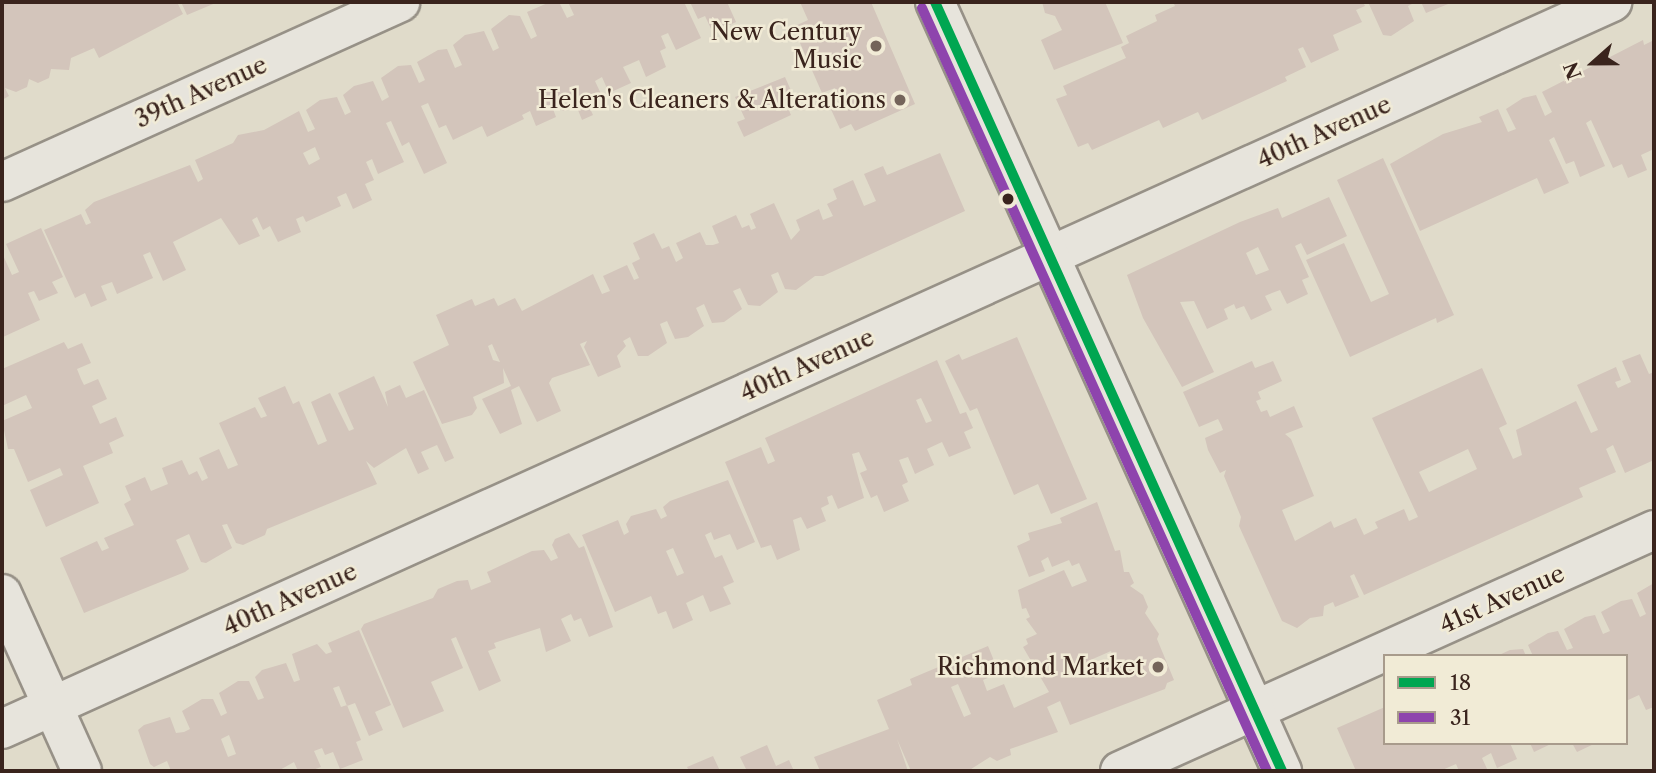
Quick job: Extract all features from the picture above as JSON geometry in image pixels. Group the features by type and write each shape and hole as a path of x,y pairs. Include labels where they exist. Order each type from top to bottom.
{"street":[{"name":"39th Avenue","path":"2,182 400,2"},
{"path":"935,2 1282,771"},
{"name":"40th Avenue","path":"2,729 1612,2"},
{"name":"41st Avenue","path":"1120,771 1654,530"},
{"path":"2,594 82,771"}],"building":[{"path":"2,2 177,2 183,14 99,58 94,48 71,58 69,70 51,69 49,78 38,83 29,79 27,87 16,92 5,88 9,96 2,100"},
{"path":"181,2 218,2 187,15"},
{"path":"550,2 559,2 567,18 574,15 568,2 684,2 701,38 676,50 668,33 661,36 666,48 660,51 666,67 646,77 639,60 623,67 631,83 609,93 602,77 595,81 601,94 586,100 593,115 582,120 576,105 563,111 557,98 550,101 556,117 536,126 530,111 522,115 524,119 487,137 482,126 453,140 446,125 439,128 428,103 421,106 447,163 424,174 409,142 402,146 391,121 386,123 404,162 378,174 372,159 366,162 374,180 365,184 372,200 353,209 346,193 337,197 341,206 306,222 303,216 296,219 301,232 278,242 270,226 263,230 257,217 252,220 260,236 239,245 221,218 173,242 186,270 163,281 150,252 143,255 153,278 117,294 112,282 101,286 107,300 91,307 85,293 75,298 44,230 81,214 86,225 91,223 85,210 94,202 190,165 198,182 203,179 195,160 233,143 238,135 264,130 299,111 308,132 315,129 306,110 320,100 337,97 345,115 351,112 343,95 354,86 373,81 382,101 389,97 381,78 398,66 411,65 419,83 425,80 417,62 438,50 447,49 455,68 462,65 453,45 465,35 484,31 493,51 499,48 491,29 509,15 520,16 531,39 537,36 527,12","holes":["315,147 320,159 309,165 303,153"]},
{"path":"690,2 727,2 736,22 713,33 705,16 698,19"},
{"path":"800,2 871,2 915,104 855,131 851,124 840,129 829,105 841,100 835,88 822,93 793,27 808,20"},
{"path":"1042,2 1105,2 1123,43 1054,70 1041,40 1062,30 1055,16 1045,13"},
{"path":"1173,2 1363,2 1365,6 1356,10 1362,22 1333,35 1339,50 1311,63 1303,47 1298,49 1306,67 1285,77 1287,81 1202,120 1198,112 1163,128 1159,120 1092,150 1088,143 1078,147 1056,99 1067,95 1063,86 1126,58 1121,47 1129,43 1126,36 1157,21 1155,15 1175,6"},
{"path":"1368,2 1416,2 1408,6 1414,21 1391,36 1383,35"},
{"path":"1421,2 1453,2 1426,13"},
{"path":"1643,40 1644,45 1654,40 1654,149 1641,155 1647,170 1628,178 1622,164 1613,168 1591,120 1586,123 1605,166 1580,177 1574,161 1566,164 1554,137 1549,140 1569,183 1544,194 1537,178 1420,231 1390,164 1443,134 1482,122 1479,117 1498,109 1508,132 1516,129 1506,109 1523,98 1536,95 1545,116 1552,112 1542,92"},
{"path":"785,77 797,104 788,108 791,115 744,137 737,122 745,119 735,97"},
{"path":"940,153 965,211 823,276 815,276 796,290 785,289 778,272 771,275 778,292 760,306 748,305 740,288 733,291 742,309 724,322 712,323 704,304 696,308 704,326 688,337 675,339 667,321 660,324 667,343 648,356 638,356 630,337 623,341 626,346 617,356 621,367 598,377 584,347 587,341 580,344 590,365 552,378 549,383 561,411 537,422 519,386 511,390 522,424 500,434 482,399 511,386 503,368 504,383 473,397 477,408 472,415 442,424 413,362 449,345 436,315 472,299 475,306 494,298 498,306 515,298 522,311 593,274 602,294 610,291 603,276 627,265 634,280 639,278 632,263 640,259 633,243 654,233 662,249 669,246 676,262 683,258 676,243 700,232 706,245 719,243 712,226 736,215 742,228 749,225 751,230 756,228 750,214 774,203 791,240 800,230 796,220 819,209 823,220 833,216 827,204 837,199 833,189 853,180 864,206 876,201 864,174 883,166 887,175","holes":["492,344 500,362 493,360 488,346"]},
{"path":"1383,158 1454,315 1437,323 1436,318 1350,357 1306,260 1344,243 1371,302 1389,294 1337,180"},
{"path":"1329,197 1347,236 1307,255 1301,243 1295,246 1309,277 1302,280 1308,294 1287,304 1280,290 1265,296 1272,310 1251,320 1244,306 1236,309 1234,304 1224,309 1228,319 1207,329 1194,301 1180,302 1214,372 1182,387 1143,318 1127,275 1240,222 1278,208 1282,218","holes":["1258,247 1269,270 1256,275 1246,253"]},
{"path":"41,228 63,277 52,282 58,293 39,301 34,291 28,293 40,320 3,337 2,253 12,275 19,272 6,244"},
{"path":"1017,337 1087,499 1051,514 1038,484 1014,495 977,408 970,411 945,361 959,354 962,360"},
{"path":"64,342 68,349 82,343 91,363 77,369 81,379 84,385 98,379 107,399 92,406 100,424 116,417 124,436 109,443 113,453 83,466 99,503 46,527 30,490 63,475 60,468 28,482 14,449 8,449 2,421 32,408 26,395 2,406 2,369"},
{"path":"1640,354 1649,374 1654,372 1654,460 1625,473 1613,445 1606,449 1616,472 1579,488 1583,497 1364,595 1354,574 1350,576 1359,597 1335,607 1333,602 1324,606 1323,616 1310,618 1297,628 1282,621 1239,526 1241,517 1224,476 1226,470 1220,473 1208,450 1205,438 1223,430 1221,425 1218,419 1199,427 1183,392 1252,361 1255,368 1273,361 1282,381 1258,392 1261,399 1256,401 1261,412 1267,410 1270,417 1294,406 1303,427 1285,434 1291,439 1314,496 1282,510 1295,541 1331,521 1334,528 1356,518 1364,535 1378,528 1375,522 1404,509 1409,521 1418,517 1372,418 1482,368 1507,424 1499,428 1513,459 1522,455 1516,430 1576,401 1591,433 1598,430 1577,385 1616,367 1621,380 1615,382 1618,388 1631,382 1622,361","holes":["1468,449 1477,469 1429,492 1419,472"]},
{"path":"937,360 960,414 966,412 973,428 964,432 971,448 949,457 942,442 927,449 934,465 915,474 908,457 899,460 908,482 902,485 909,501 884,512 877,495 871,498 860,473 867,470 859,452 852,454 864,498 838,509 832,495 827,497 829,504 821,508 826,521 807,529 801,517 793,520 800,550 777,560 771,545 761,548 725,462 761,447 768,464 775,461 765,438","holes":["921,398 932,421 926,423 916,400"]},
{"path":"374,376 388,407 385,392 400,385 406,398 424,390 454,458 445,462 437,445 421,452 429,469 418,474 406,448 374,468 366,461 377,484 267,529 265,535 243,545 236,543 227,524 222,525 232,548 206,563 201,562 189,534 176,540 189,569 84,613 60,558 97,541 102,551 109,548 104,538 134,525 124,504 131,500 125,486 145,477 151,491 168,484 162,468 182,460 189,475 197,471 202,481 208,478 199,458 219,449 228,469 238,465 219,423 255,407 261,418 267,416 258,398 285,386 293,404 299,401 318,445 327,441 311,402 330,393 349,431 354,429 338,393"},
{"path":"728,480 755,542 737,550 730,534 714,540 711,532 705,535 715,558 722,555 734,582 723,587 731,604 710,612 703,595 686,603 693,620 673,629 666,611 658,614 651,596 615,612 582,535 618,520 624,535 629,532 626,524 631,516 656,509 661,519 667,516 663,507 670,501","holes":["673,548 684,573 677,576 666,551"]},
{"path":"1097,502 1115,551 1120,550 1124,572 1129,572 1134,583 1130,586 1143,595 1148,607 1145,613 1159,634 1157,639 1174,680 1167,683 1165,689 1070,725 1060,701 1047,707 1058,732 1010,749 1011,755 997,761 990,757 968,771 911,771 897,739 908,771 820,771 814,757 889,729 877,700 912,685 910,679 988,646 999,673 983,680 987,691 1004,684 1014,708 1049,692 1023,647 1028,644 1026,639 1037,634 1026,619 1030,617 1026,608 1022,609 1018,590 1064,570 1072,587 1087,581 1079,563 1072,566 1069,560 1052,567 1048,557 1041,561 1045,571 1029,577 1017,546 1030,540 1028,533 1062,523 1060,518","holes":["1111,651 1116,664 1092,674 1086,662","958,684 971,714 964,717 951,687"]},
{"path":"569,533 579,548 584,546 613,627 589,637 581,618 574,621 571,614 561,619 571,641 546,652 540,628 494,643 496,648 488,651 501,681 479,691 456,637 451,639 463,668 431,682 444,711 403,728 361,629 364,624 433,598 438,589 457,581 468,580 471,590 491,582 487,572 532,551 544,550 551,561 558,558 552,545 555,539"},
{"path":"1654,583 1654,707 1646,710 1639,695 1628,700 1628,654 1532,654 1528,645 1548,633 1558,631 1567,650 1573,648 1564,629 1585,617 1595,615 1603,634 1610,631 1601,612 1621,601 1632,599 1640,617 1646,614 1637,593"},
{"path":"359,630 391,705 375,712 383,730 369,736 355,703 347,706 361,740 356,742 363,760 340,769 333,752 325,755 322,748 314,751 321,767 310,771 298,771 294,762 278,771 171,771 167,761 154,767 150,764 138,730 144,725 170,717 176,733 184,732 190,729 182,711 202,699 213,699 221,716 227,713 219,693 238,681 249,681 258,700 264,698 255,677 262,670 286,663 294,682 300,680 292,654 317,644 326,654 332,652 328,643","holes":["339,686 347,705 341,707 333,688","229,735 236,754 228,757 221,739"]},
{"path":"1523,649 1525,654 1501,654"},
{"path":"1383,708 1383,745 1511,745 1517,759 1497,768 1491,753 1482,758 1488,771 1459,771 1456,764 1440,771 1356,771 1337,728"},
{"path":"767,745 776,766 789,760 794,771 747,771 740,757"},
{"path":"1531,745 1549,745 1534,752"},
{"path":"1573,745 1592,745 1577,752"},
{"path":"713,756 720,771 689,771 687,767"}],"transit line":[{"name":"18","path":"935,2 1282,771"},
{"name":"31","path":"922,8 1267,771"}],"place":[{"name":"New Century Music","path":"876,46"},
{"name":"Helen's Cleaners & Alterations","path":"900,100"},
{"name":"Richmond Market","path":"1158,667"}]}
